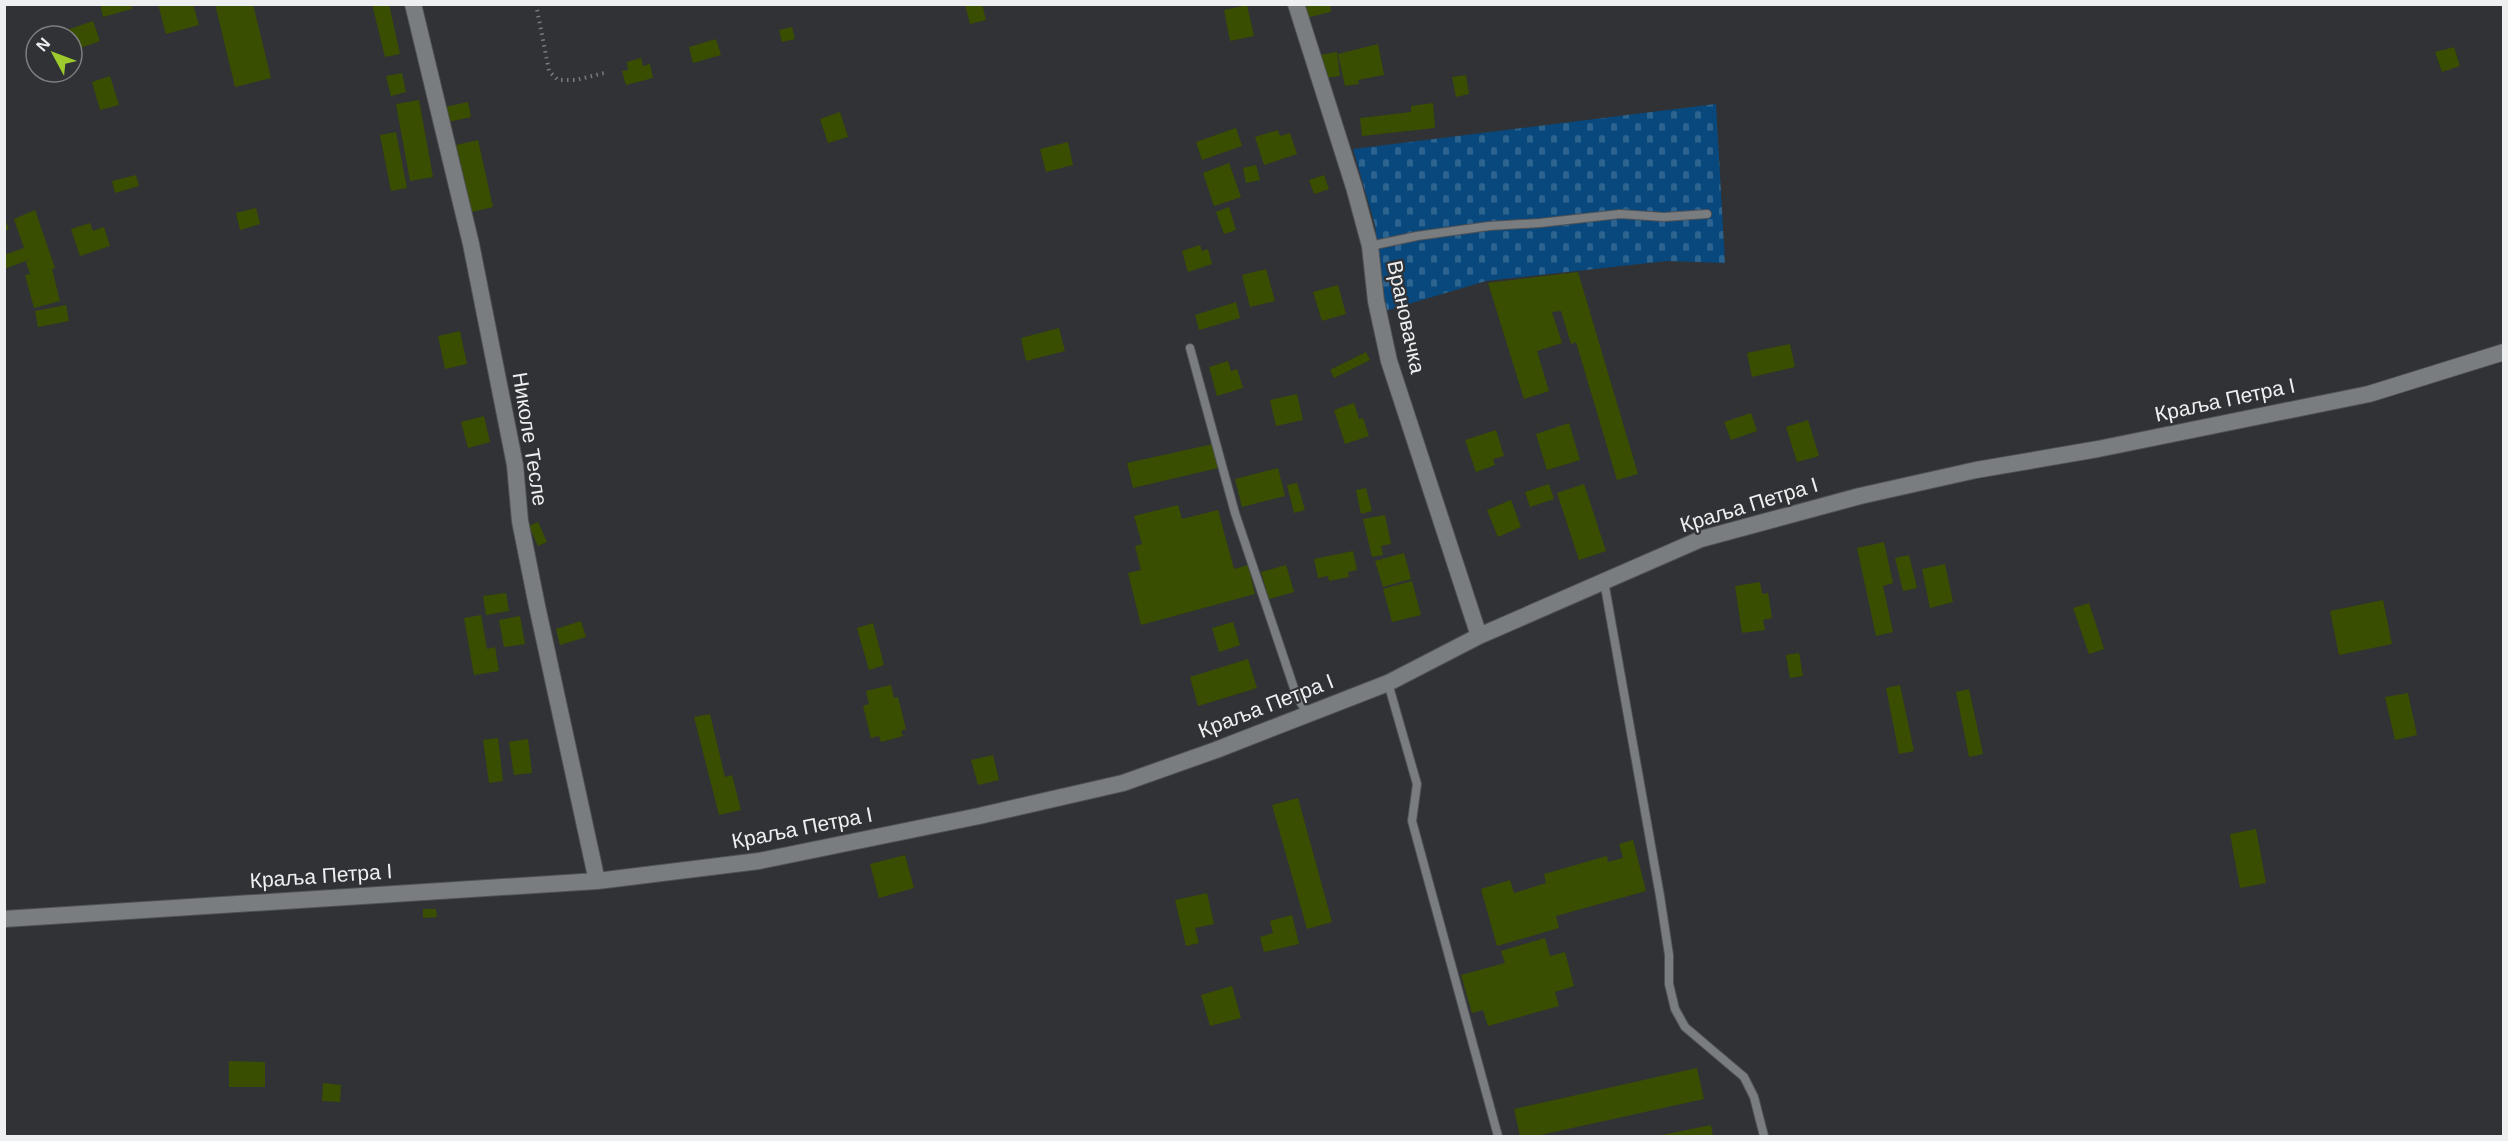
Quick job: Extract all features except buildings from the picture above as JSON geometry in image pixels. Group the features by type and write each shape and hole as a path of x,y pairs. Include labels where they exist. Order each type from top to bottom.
{"street":[{"name":"Николе Тесле","path":"413,4 471,244 515,465 520,521 597,881"},
{"name":"Врановачка","path":"1296,4 1354,187 1370,246 1376,301 1389,361 1479,636"},
{"name":"Краља Петра I","path":"4,919 597,881 759,861 979,816 1123,783 1308,714 1388,683 1479,636 1701,539 1860,496 1976,470 2098,449 2369,394 2504,352"}],"lane":[{"path":"1370,246 1417,236 1489,226 1620,214 1664,218 1707,214"},
{"path":"1190,348 1235,513 1297,697 1308,714"},
{"path":"1604,581 1660,896 1669,954 1669,984 1675,1009 1685,1027 1744,1077 1754,1097 1764,1137"},
{"path":"1388,683 1417,784 1412,821 1498,1137"}],"path":[{"path":"536,4 549,71 558,80 576,80 604,73"}],"green space":[{"path":"1716,104 1725,263 1667,261 1486,281 1385,311 1375,225 1353,149"}]}
